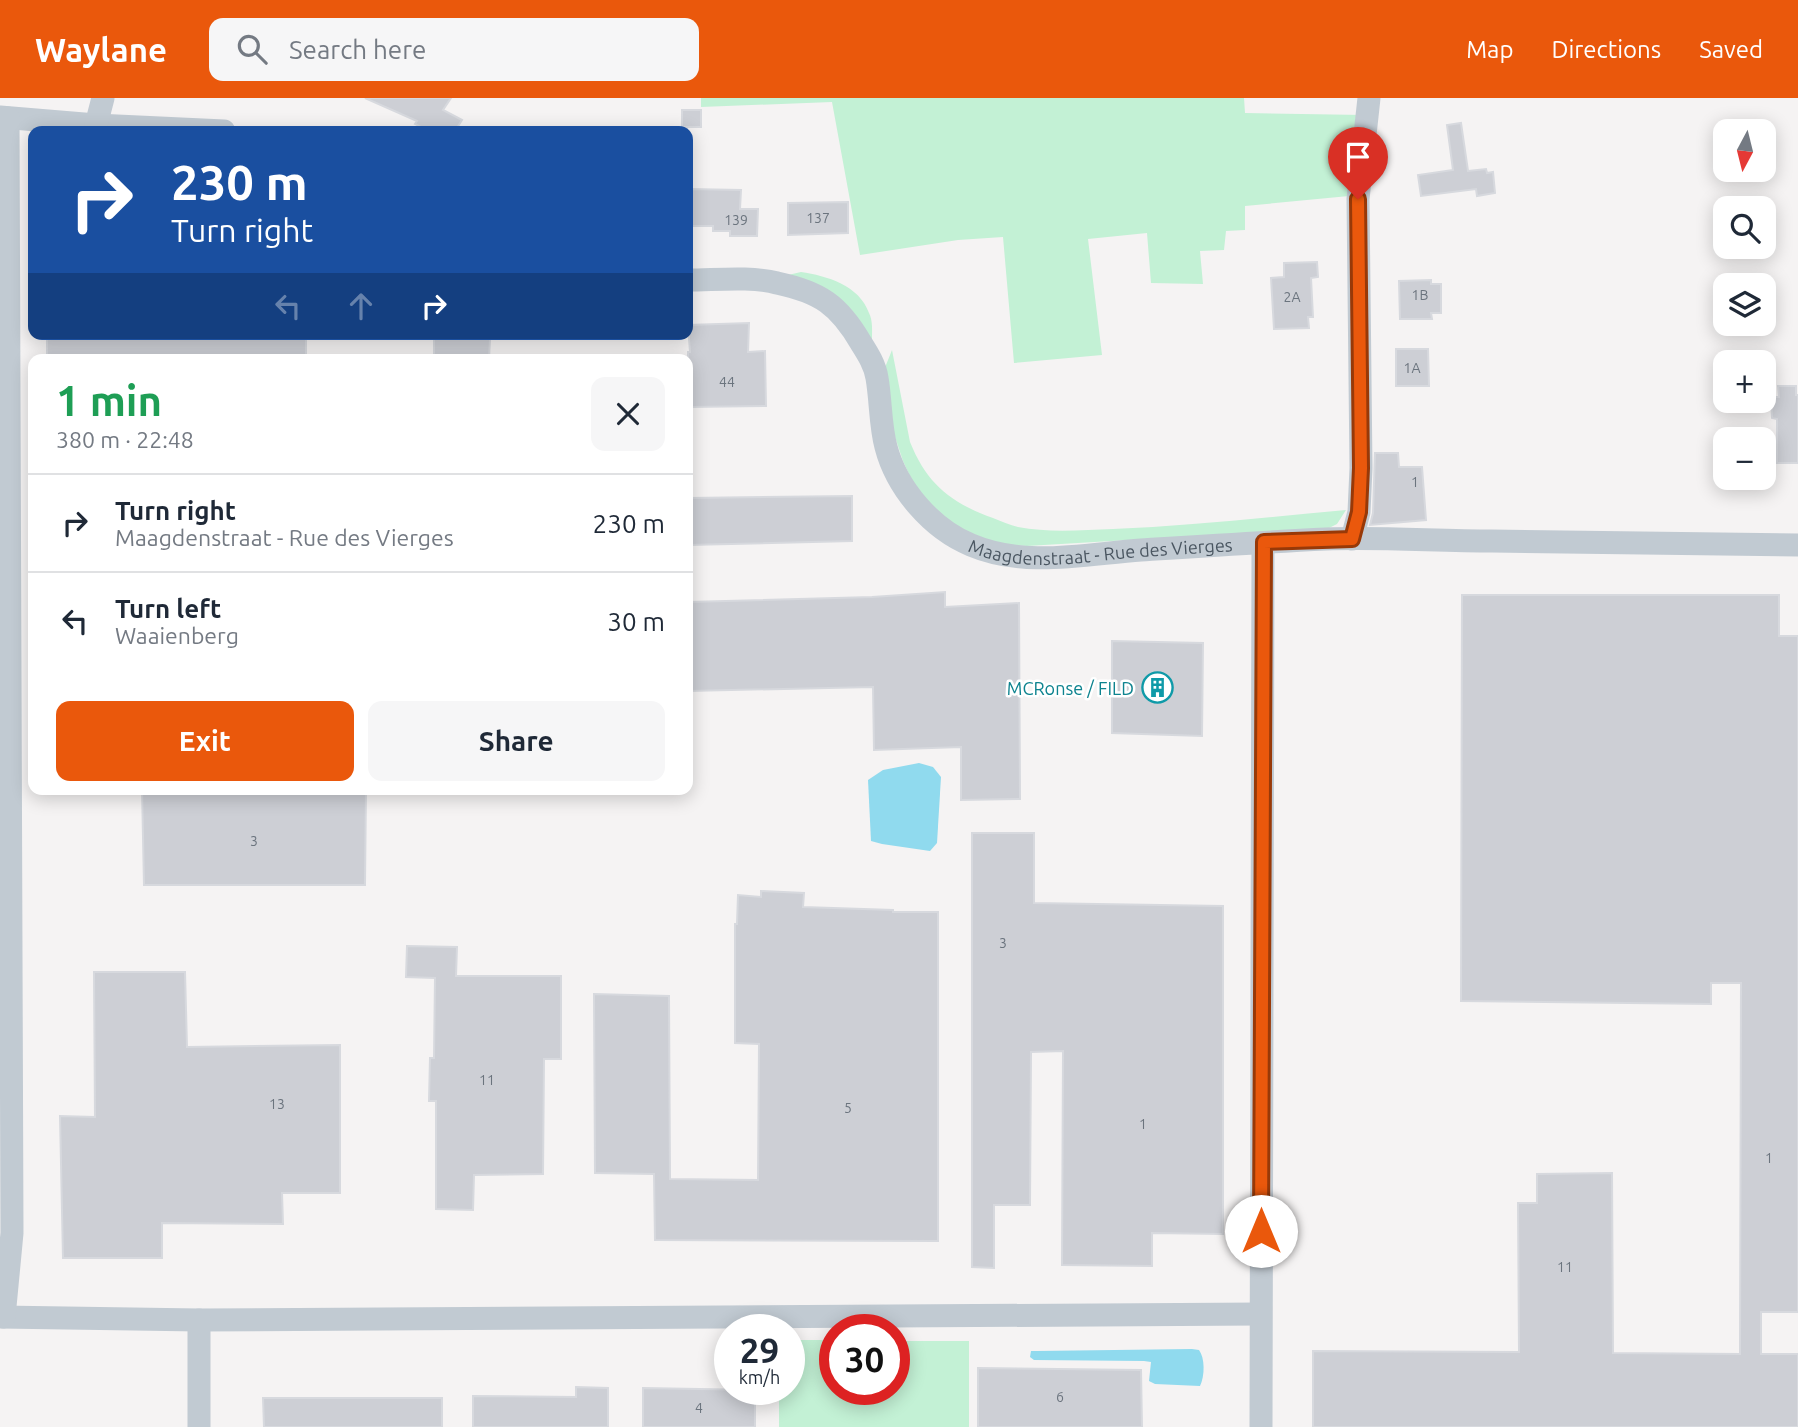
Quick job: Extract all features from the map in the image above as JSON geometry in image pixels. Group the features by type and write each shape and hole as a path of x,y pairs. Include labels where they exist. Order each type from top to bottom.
{"street":[{"path":"96,125 103,98"},
{"path":"1352,539 1359,512 1361,468 1358,199 1369,98"},
{"path":"117,126 4,117 12,1233 2,1317 199,1320 1261,1314"},
{"name":"Maagdenstraat - Rue des Vierges","path":"693,281 776,282 827,301 838,310 854,331 874,366 886,450 912,499 925,514 956,538 1004,556 1036,558 1264,542 1352,539 1798,545"},
{"path":"1261,1427 1264,542"},
{"path":"199,1320 200,1427"}],"green space":[{"path":"701,98 1244,98 1245,113 1364,115 1349,196 1245,206 1245,230 1226,231 1224,250 1200,251 1203,284 1151,283 1147,233 1088,239 1102,355 1014,363 1003,237 958,240 860,255 832,102 701,107"},
{"path":"801,272 831,279 858,295 870,316 872,340 788,275"},
{"path":"892,350 910,442 924,469 942,490 965,506 1009,524 1066,531 1201,524 1346,510 1337,524 1329,528 1027,546 998,544 963,531 920,498 893,431 884,370"},
{"path":"805,1340 819,1340 819,1405 910,1405 910,1341 969,1341 969,1427 779,1427 779,1405 805,1405"}],"water":[{"path":"919,763 933,767 941,777 937,843 930,851 871,841 868,780 883,770"},
{"path":"1199,1350 1203,1362 1200,1386 1155,1384 1149,1381 1151,1362 1034,1360 1030,1357 1031,1351"}],"building":[{"path":"365,98 451,98 443,110 462,120 458,126 419,126 415,124 417,121"},
{"path":"682,110 701,110 701,127 682,126"},
{"path":"1461,123 1468,171 1486,169 1487,173 1493,172 1495,193 1477,196 1476,189 1421,196 1418,175 1453,170 1447,125"},
{"path":"693,189 741,190 740,209 758,209 757,236 730,236 730,231 713,231 713,226 693,226"},
{"path":"848,202 848,233 788,235 788,203"},
{"path":"1317,262 1318,277 1311,278 1313,317 1308,317 1309,328 1274,329 1271,278 1284,277 1284,263"},
{"path":"1431,280 1431,284 1441,284 1441,313 1431,313 1432,319 1400,319 1399,281"},
{"path":"749,323 748,352 765,351 766,406 693,407 693,354 688,352 689,340 693,340 693,325"},
{"path":"47,340 306,340 306,354 47,354"},
{"path":"434,340 490,340 489,354 434,354"},
{"path":"1396,349 1428,349 1429,386 1396,386"},
{"path":"1778,386 1796,386 1798,463 1777,463 1777,419 1772,418 1772,413 1776,413 1776,397 1779,397"},
{"path":"1375,453 1398,453 1399,467 1422,467 1426,520 1370,525 1373,513"},
{"path":"852,496 852,541 693,545 693,498"},
{"path":"945,592 945,607 1019,603 1020,799 961,800 961,747 874,750 873,687 693,691 693,602 872,597"},
{"path":"1462,595 1779,595 1779,636 1798,636 1798,1312 1761,1312 1761,1354 1798,1354 1798,1427 1313,1427 1313,1351 1519,1352 1518,1203 1537,1203 1537,1174 1612,1173 1613,1353 1740,1354 1741,983 1711,983 1711,1004 1461,1001"},
{"name":"MCRonse / FILD","path":"1112,641 1203,643 1202,736 1112,733"},
{"path":"142,795 366,795 365,885 144,885"},
{"path":"972,833 1034,833 1034,903 1223,906 1223,1234 1152,1233 1152,1266 1062,1265 1063,1051 1031,1052 1030,1205 994,1205 994,1268 972,1267"},
{"path":"761,891 804,893 803,907 938,912 938,1241 655,1240 654,1174 595,1173 594,994 669,996 670,1179 758,1180 759,1044 735,1043 735,924 738,895 761,897"},
{"path":"407,946 457,947 456,976 561,976 561,1059 544,1059 543,1174 474,1175 473,1210 436,1209 436,1101 429,1101 430,1058 434,1058 435,978 406,977"},
{"path":"94,972 185,972 187,1047 340,1045 340,1193 282,1193 283,1224 162,1223 162,1258 63,1258 60,1116 95,1117"},
{"path":"978,1368 1141,1370 1142,1427 978,1427"},
{"path":"576,1387 608,1388 608,1427 473,1427 473,1396 576,1397"},
{"path":"643,1388 714,1389 714,1405 755,1405 755,1427 643,1427"},
{"path":"263,1398 442,1398 442,1427 264,1427"}],"place":[{"name":"MCRonse / FILD","path":"1157,688"}],"route":[{"path":"1261,1231 1264,542 1352,539 1361,490 1358,199"}]}
